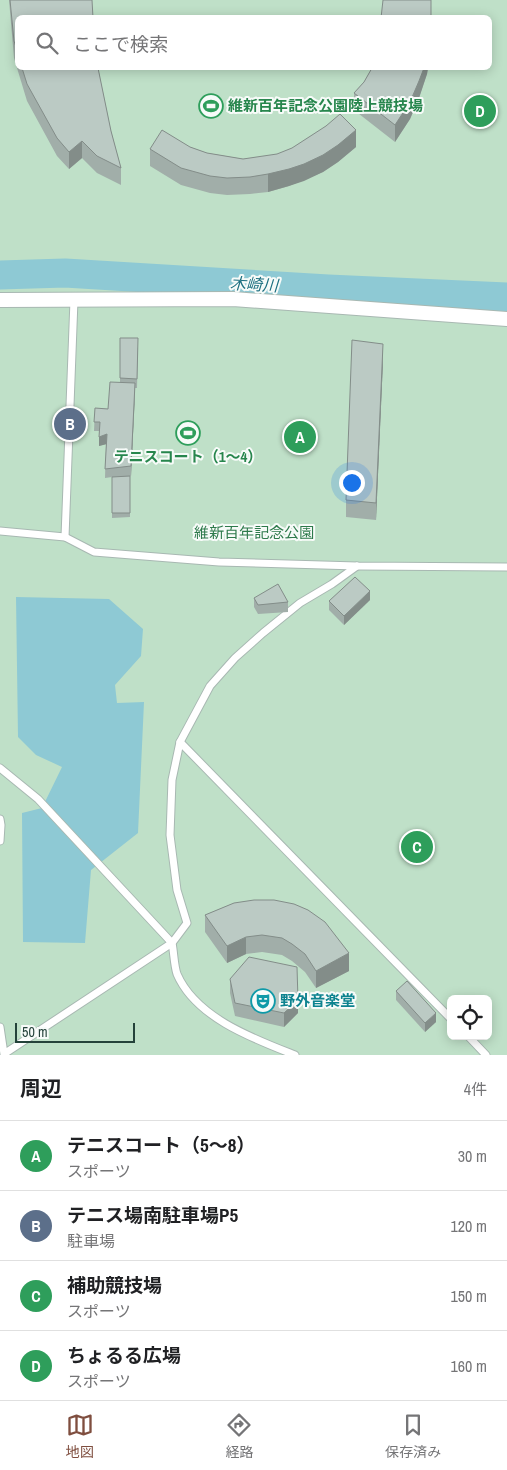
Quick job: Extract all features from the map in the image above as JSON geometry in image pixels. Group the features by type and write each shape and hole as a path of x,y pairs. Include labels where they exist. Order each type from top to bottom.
{"street":[{"path":"0,300 232,299 507,319"}],"lane":[{"path":"65,537 74,300"},
{"path":"0,531 65,537 94,552 219,562 357,566 507,567"},
{"path":"0,1027 4,1054 172,944 187,923 176,890 170,835 172,780 180,742 210,686 235,658 300,603 357,566"},
{"path":"180,742 447,1015"},
{"path":"0,768 38,799 172,944 177,973 188,992 210,1014 236,1030 295,1055"},
{"path":"0,819 0,841"},
{"path":"472,1040 486,1055"}],"green space":[{"name":"維新百年記念公園","path":"0,0 507,0 507,1055 0,1055"}],"water":[{"path":"16,597 109,599 143,629 141,656 115,685 117,703 144,702 138,833 91,870 85,943 23,942 22,813 42,808 62,767 36,755 18,737"}],"building":[{"path":"10,0 92,0 93,15 15,15 15,44"},
{"path":"383,0 431,0 431,15 381,15"},
{"path":"23,70 98,70 121,168 97,156 82,141 69,152 57,138 27,84"},
{"path":"371,70 423,70 410,102 395,125 354,93 364,82"},
{"path":"340,114 356,130 323,155 304,164 268,174 227,178 210,176 181,168 150,149 162,130 190,147 207,153 243,159 277,154 292,148 326,126"},
{"path":"120,338 138,338 137,379 120,378"},
{"path":"352,340 383,344 376,503 346,500"},
{"path":"110,382 135,383 131,466 105,469 107,434 99,437 100,422 94,422 95,408 108,409"},
{"path":"130,476 130,513 112,513 112,477"},
{"path":"355,577 370,591 344,616 329,601"},
{"path":"278,584 288,602 258,605 254,598"},
{"path":"274,900 294,904 308,910 325,922 349,953 316,971 305,954 282,938 262,935 246,937 227,946 205,915 234,903"},
{"path":"249,957 297,967 298,1000 284,1013 235,1003 230,979"},
{"path":"407,981 436,1013 425,1023 396,991"}],"waterway":[{"name":"木崎川","path":"0,275 65,273 328,289 507,297"}],"place":[{"name":"維新百年記念公園陸上競技場","path":"211,106"},
{"name":"ちょるる広場","path":"480,111"},
{"name":"テニス場南駐車場P5","path":"70,424"},
{"name":"テニスコート（1～4）","path":"188,433"},
{"name":"テニスコート（5～8）","path":"300,437"},
{"name":"補助競技場","path":"417,847"},
{"name":"野外音楽堂","path":"263,1001"}]}
